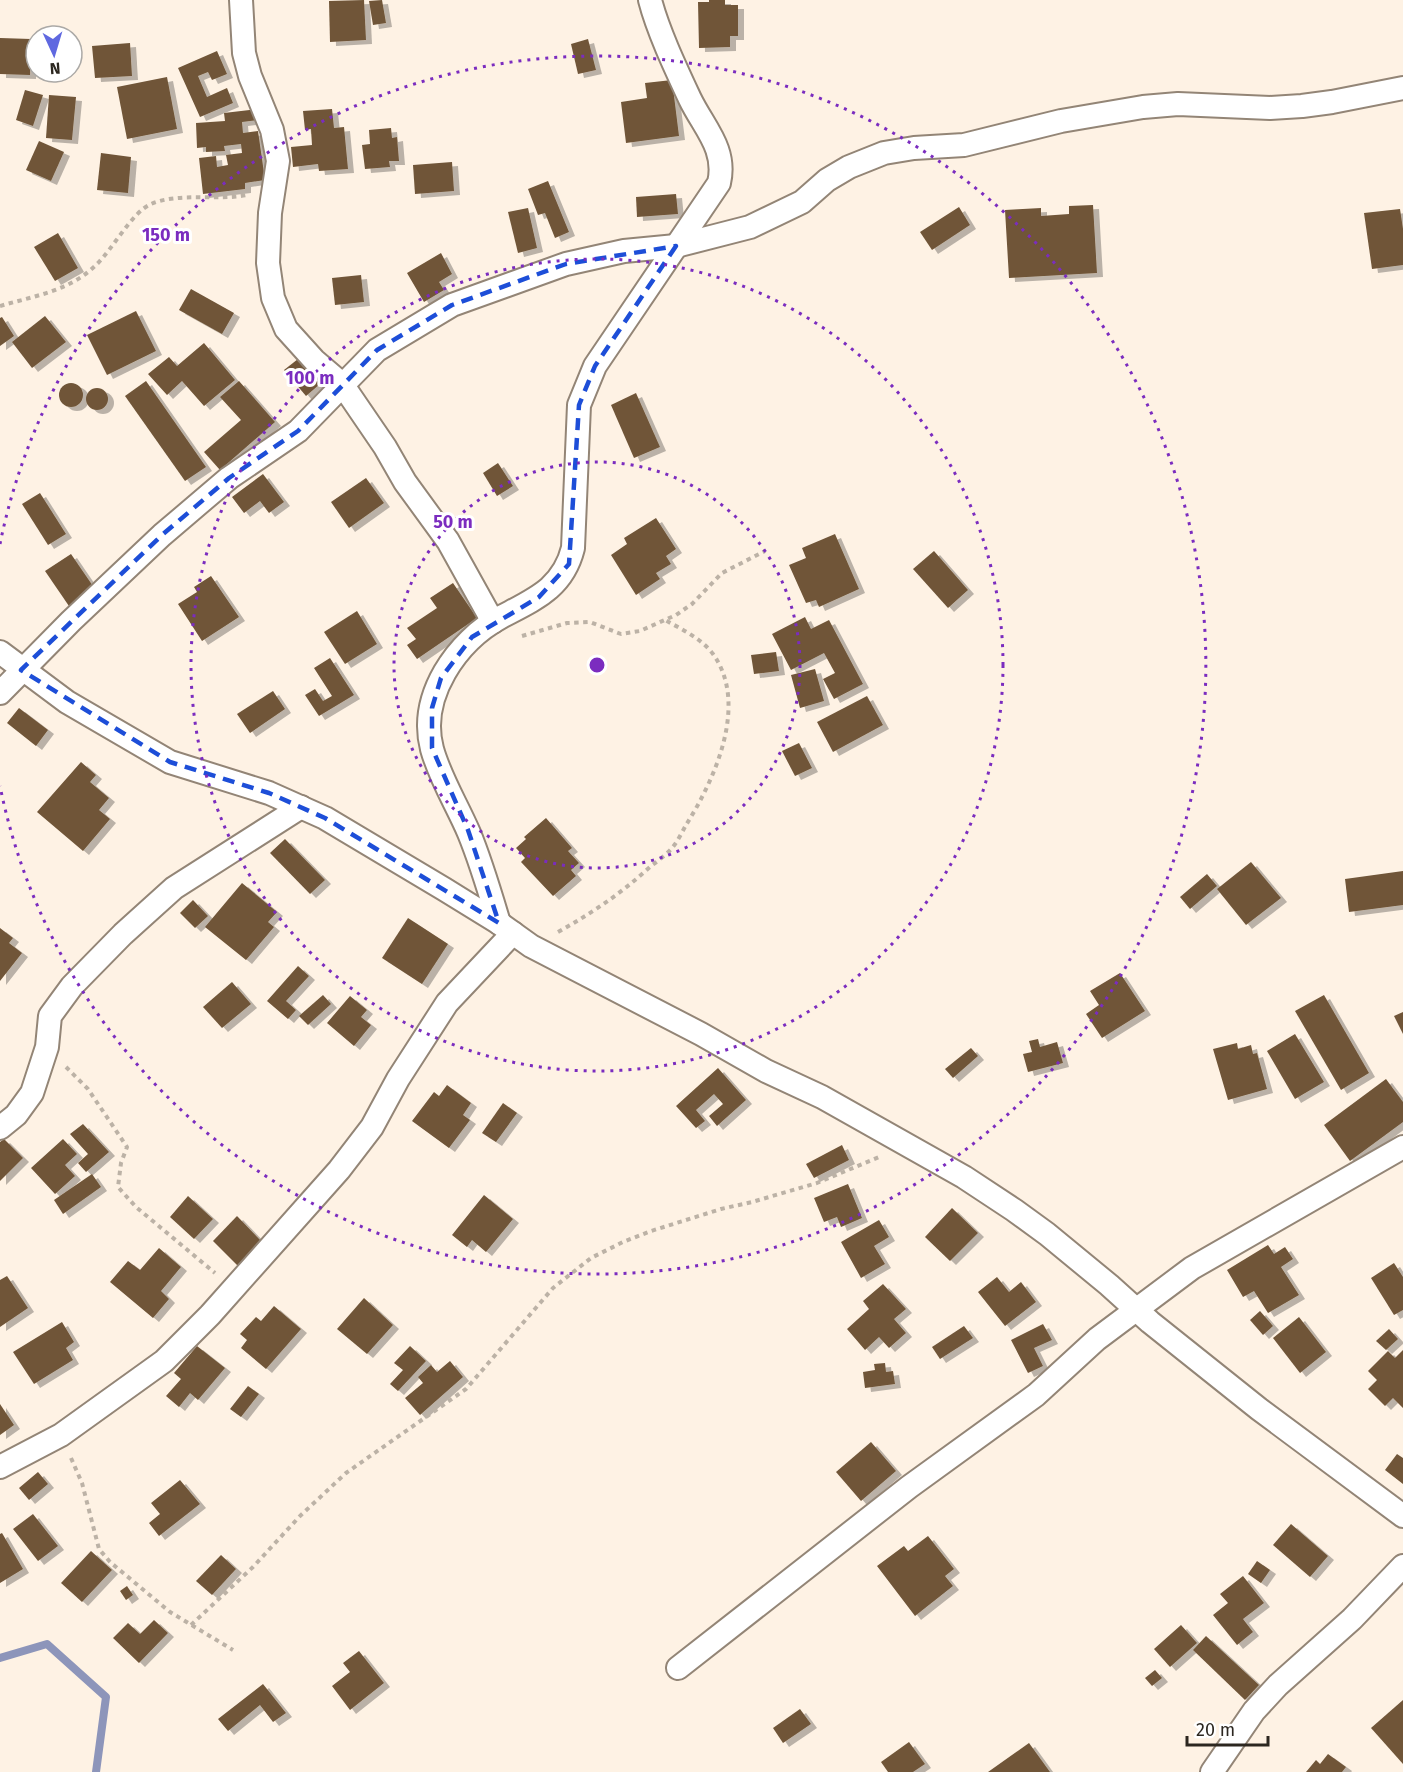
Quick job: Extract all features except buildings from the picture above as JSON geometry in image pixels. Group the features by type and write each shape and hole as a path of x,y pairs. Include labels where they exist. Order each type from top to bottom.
{"street":[{"path":"241,0 244,53 250,76 272,130 278,161 270,213 268,263 273,298 286,329 314,360 342,384 385,447 405,482 448,541 493,622"},
{"path":"506,928 468,830 436,760 429,730 432,708 441,678 472,637 493,622 539,597 559,578 569,564 573,548 579,405 595,366 719,183 723,168 718,149 690,99 650,0"},
{"path":"0,693 21,670 162,535 230,478 298,430 321,410 342,384 377,350 452,305 566,264 624,251 676,246 750,227 802,202 827,180 868,158 884,153 914,148 964,145 1071,119 1143,107 1178,104 1270,108 1302,106 1403,88"},
{"path":"0,652 21,670 67,702 170,762 269,793 325,818 395,859 531,946 907,1143 1014,1210 1110,1285 1135,1309 1259,1409 1403,1516"},
{"path":"0,1128 16,1115 32,1093 47,1047 50,1016 72,986 123,934 174,888 301,807"},
{"path":"0,1467 61,1435 164,1361 234,1288 372,1127 398,1079 447,1003 506,928"},
{"path":"678,1668 909,1487 1036,1395 1097,1339 1192,1268 1403,1147"},
{"path":"1212,1772 1254,1711 1270,1693 1352,1619 1403,1566"}],"path":[{"path":"0,306 46,295 75,280 95,266 137,214 149,204 168,198 241,196 274,190"},
{"path":"517,638 567,623 590,622 621,633 640,631 692,604 722,573 765,550"},
{"path":"531,946 595,911 628,888 672,848 702,800 722,749 729,712 725,678 712,653 692,635 664,620"},
{"path":"47,1047 88,1089 127,1148 121,1163 118,1187 150,1219 234,1288"},
{"path":"191,1625 253,1567 300,1516 346,1473 466,1389 553,1288 591,1258 623,1242 721,1209 817,1183 907,1143"},
{"path":"61,1435 82,1483 99,1549 110,1562 154,1600 233,1650"}],"highlighted area":[{"path":"676,246 595,366 579,405 569,564 539,597 472,637 441,678 432,708 432,748 468,830 499,923 325,818 269,793 170,762 21,670 162,535 229,478 298,431 377,350 452,305 566,264"}],"waterway":[{"path":"0,1658 47,1644 106,1697 96,1772"}]}
